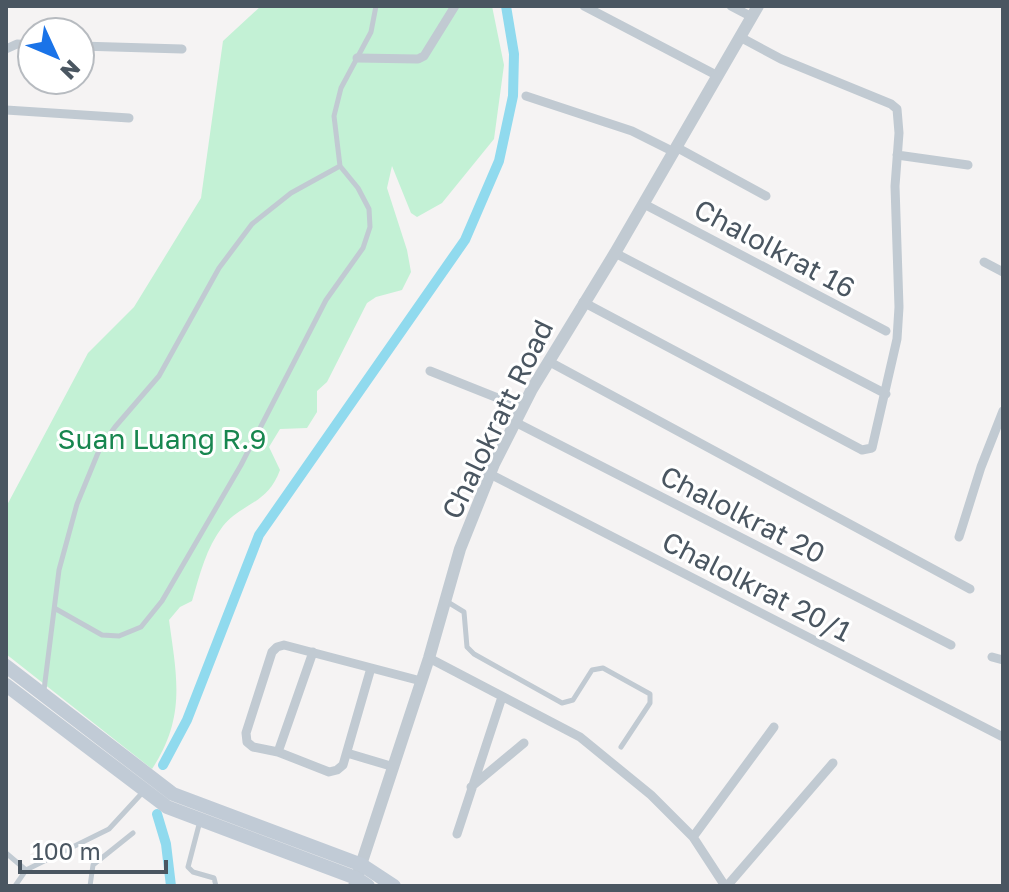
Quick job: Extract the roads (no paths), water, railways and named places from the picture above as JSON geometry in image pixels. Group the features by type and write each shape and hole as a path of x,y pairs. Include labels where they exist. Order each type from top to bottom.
{"main road":[{"path":"6,666 173,794 360,879"},
{"path":"6,685 167,807 360,879 394,886"}],"street":[{"path":"357,58 418,59 424,56 455,6"},
{"path":"584,6 718,76"},
{"path":"731,6 755,12"},
{"name":"Chalokratt Road","path":"360,879 460,549 490,474 548,361 615,253 755,12"},
{"path":"583,302 862,450 872,448 875,443 897,339 897,109 781,59 740,37"},
{"path":"96,46 182,49"},
{"path":"526,96 632,131 675,149 766,196"},
{"path":"6,110 129,118"},
{"path":"897,155 968,165"},
{"name":"Chalolkrat 16","path":"644,204 886,331"},
{"path":"615,253 886,394"},
{"path":"984,262 1003,272"},
{"path":"548,361 970,589"},
{"path":"430,371 523,408"},
{"path":"959,537 1003,411"},
{"name":"Chalolkrat 20","path":"515,422 951,645"},
{"name":"Chalolkrat 20/1","path":"490,474 1003,737"},
{"path":"371,668 347,753 343,765 337,770 329,772 278,752 253,747 246,738 272,652 277,647 284,645 421,681"},
{"path":"278,752 313,652"},
{"path":"992,657 1003,660"},
{"path":"429,658 580,737 645,790 693,837 726,886 833,763"},
{"path":"457,834 502,697"},
{"path":"693,837 774,727"},
{"path":"471,787 524,743"},
{"path":"347,753 394,767"}],"lane":[{"path":"56,609 102,635 119,636 141,627 162,601 257,437 326,300 363,248 370,227 369,209 358,188 340,166 334,116 341,88 371,32 376,6"},
{"path":"43,695 59,570 77,504 100,448 159,376 219,268 252,224 291,193 340,166"},
{"path":"445,601 464,612 467,647 474,654 562,703 573,700 597,667 650,694 650,703 621,747"},
{"path":"15,886 26,870 109,829 143,791"},
{"path":"201,820 188,867 193,872 214,878 216,886"},
{"path":"90,886 93,865 133,833"},
{"path":"6,853 26,870"}],"waterway":[{"path":"163,765 187,720 259,535 465,240 499,161 513,96 514,54 506,6"},
{"path":"157,814 166,844 171,886"}],"park label":[{"name":"Suan Luang R.9","path":"162,438"}]}
